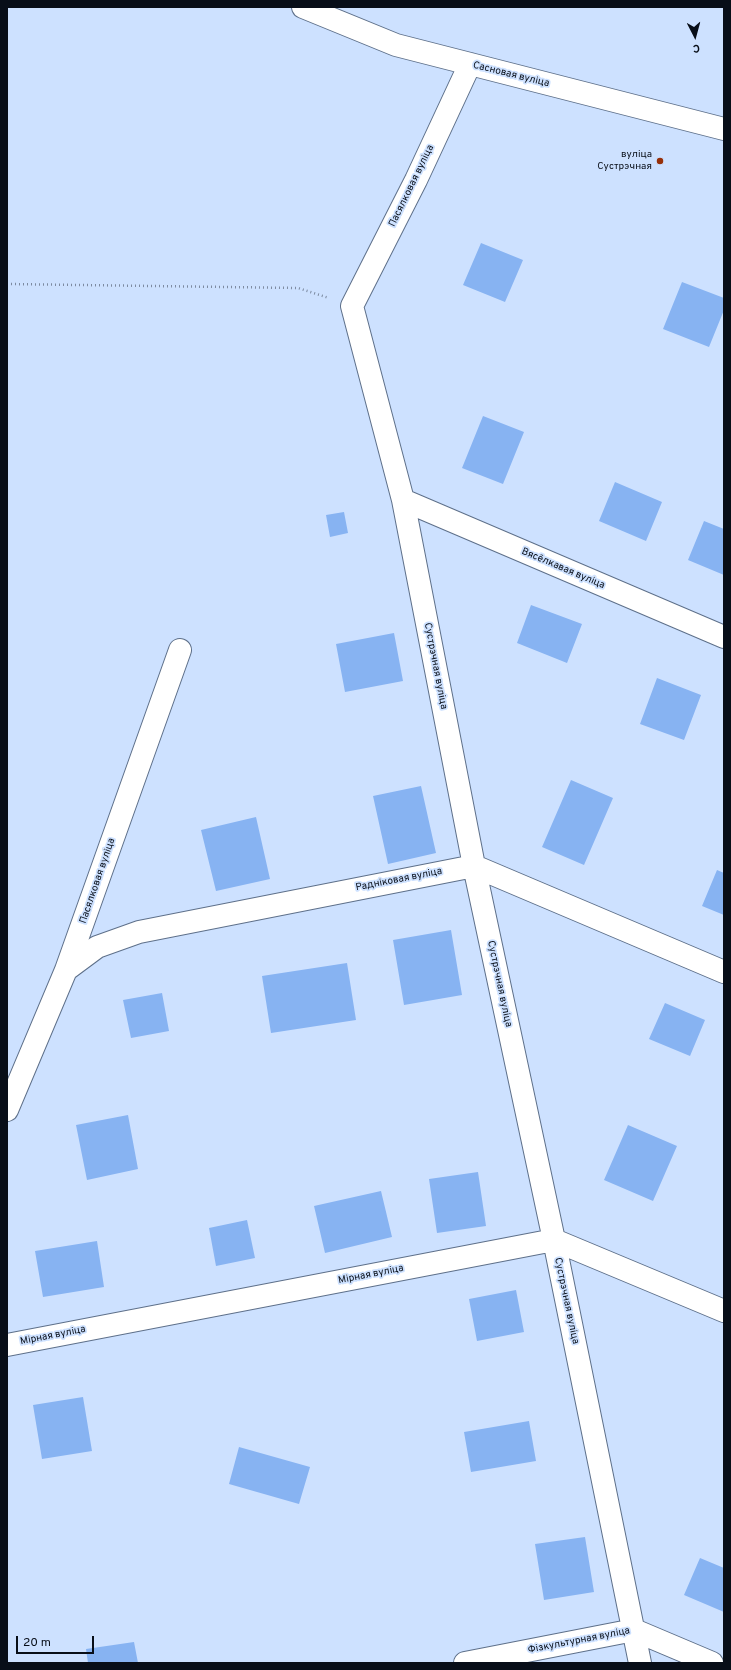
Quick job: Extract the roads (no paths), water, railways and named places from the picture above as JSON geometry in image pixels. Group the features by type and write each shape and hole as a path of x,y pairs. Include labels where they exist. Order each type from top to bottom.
{"street":[{"name":"Сасновая вуліца","path":"303,7 396,45 724,129"},
{"name":"Пасялковая вуліца","path":"352,306 416,180 470,64"},
{"name":"Сустрэчная вуліца","path":"352,306 403,500 474,866 554,1240 640,1663"},
{"name":"Вясёлкавая вуліца","path":"403,500 724,637"},
{"name":"Пасялковая вуліца","path":"7,1110 66,970 180,650"},
{"name":"Радніковая вуліца","path":"66,970 97,948 139,932 474,866"},
{"path":"474,866 724,972"},
{"path":"554,1240 724,1311"},
{"name":"Мірная вуліца","path":"7,1345 554,1240"},
{"name":"Фізкультурная вуліца","path":"465,1663 634,1630 712,1663"}],"place":[{"name":"вуліца Сустрэчная","path":"660,161"}]}
